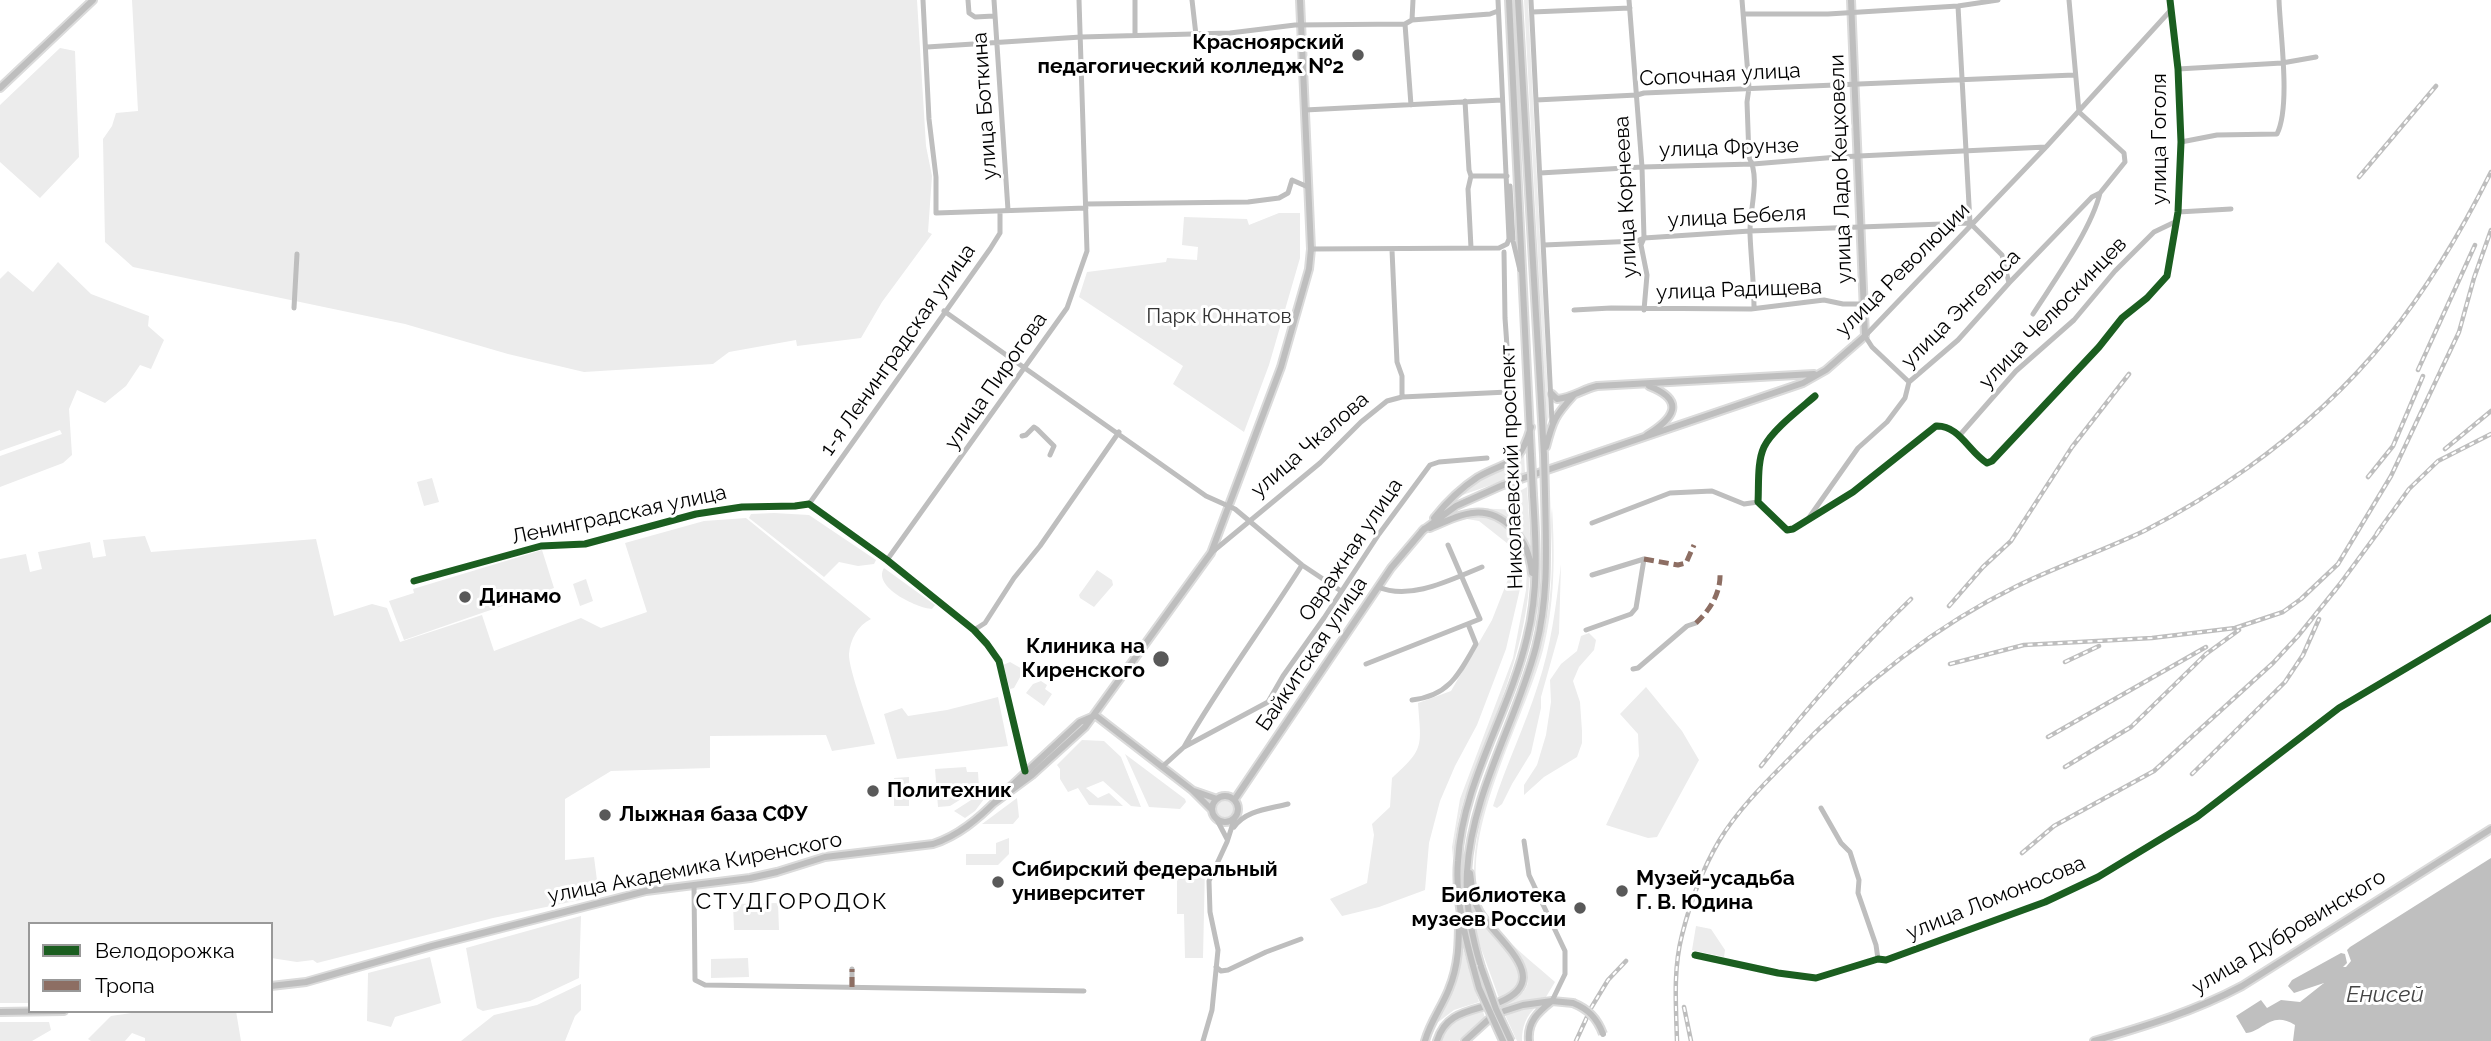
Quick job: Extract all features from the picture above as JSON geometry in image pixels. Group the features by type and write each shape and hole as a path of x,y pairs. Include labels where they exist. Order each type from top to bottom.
{"main road":[{"path":"0,88 93,0"},
{"name":"улица Академика Киренского","path":"273,986 306,982 589,904 646,891 777,872 825,857 933,844 954,835 1032,775 1085,727 1211,553 1281,367 1309,269 1311,249 1300,0"},
{"name":"Николаевский проспект","path":"1503,1041 1479,988 1473,966 1459,901 1458,860 1463,823 1474,786 1518,670 1530,625 1534,587 1536,551 1531,427 1509,0"},
{"name":"Николаевский проспект","path":"1511,1041 1481,967 1470,915 1467,881 1479,806 1536,648 1546,581 1544,455 1518,0"},
{"name":"улица Ладо Кецховели","path":"1851,0 1865,336"},
{"name":"улица Революции","path":"1422,531 1439,517 1473,498 1525,477 1803,383 1826,370 1865,336"},
{"path":"1544,455 1552,422 1558,412 1575,395 1587,388 1807,376 1826,370"},
{"path":"1640,440 1666,422 1671,417 1672,409 1668,398 1661,391 1645,384"},
{"path":"1552,394 1557,399 1575,395"},
{"path":"1422,531 1451,498 1478,477 1501,468 1517,457 1527,441 1531,427"},
{"path":"1422,531 1467,513 1482,512 1499,516 1515,531 1528,551 1534,587"},
{"name":"Байкитская улица","path":"1234,799 1378,587 1422,531"},
{"path":"1095,715 1192,790 1212,810 1216,818 1226,822 1234,820 1239,810 1234,799 1224,796 1217,799 1212,810"},
{"name":"улица Академика Киренского","path":"995,803 1025,771 1080,722 1095,715"},
{"path":"1192,790 1217,799"},
{"name":"улица Дубровинского","path":"2094,1041 2186,1013 2224,996 2491,829"},
{"path":"1469,857 1476,905 1522,968 1523,979 1520,987 1510,998 1500,1002"},
{"path":"1425,1041 1449,990 1458,961 1459,901"},
{"path":"1529,1041 1530,1024 1552,1001"},
{"path":"1504,1011 1552,1001 1573,1003 1590,1013 1599,1023 1604,1038"},
{"path":"1437,1041 1441,1028 1451,1017 1482,1007"},
{"path":"0,1013 28,1012"},
{"path":"1465,1041 1488,1020"}],"street":[{"path":"923,0 929,119 936,177 936,213 1248,202 1279,198 1288,194 1292,180 1308,187"},
{"path":"968,0 969,13 972,16 994,16"},
{"name":"улица Боткина","path":"994,0 1008,210"},
{"name":"улица Пирогова","path":"887,560 1067,308 1087,251 1079,0"},
{"path":"1135,0 1135,35"},
{"path":"1192,0 1196,35"},
{"path":"1412,20 1413,0"},
{"path":"1311,249 1392,250 1415,247 1502,250 1509,239 1498,0"},
{"path":"1531,0 1552,422"},
{"name":"улица Корнеева","path":"1629,0 1642,167 1644,238 1641,245 1647,275 1644,310"},
{"path":"1741,0 1749,88 1749,157 1753,164 1750,231 1755,307"},
{"path":"1744,14 1806,15 1958,6 1998,0"},
{"path":"2069,0 2079,112"},
{"name":"улица Гоголя","path":"1959,436 1980,459 1987,463 1992,461 2099,347 2122,318 2147,298 2167,276 2178,212 2181,142 2178,69 2169,0"},
{"path":"2181,142 2217,135 2275,135 2282,125 2279,0"},
{"path":"1958,6 1971,223 2002,256 2009,283"},
{"path":"1532,12 1630,8"},
{"path":"927,47 1081,37 1196,35 1301,25 1405,24 1412,20 1490,14 1498,11"},
{"name":"улица Революции","path":"1865,336 2046,148 2170,11"},
{"path":"1405,24 1411,104"},
{"path":"1501,57 1514,76"},
{"path":"2178,69 2316,57"},
{"name":"Сопочная улица","path":"1536,100 2074,75"},
{"path":"1305,110 1502,100"},
{"path":"1465,101 1471,176 1468,189 1471,248"},
{"name":"улица Энгельса","path":"1805,522 1858,448 1887,422 1905,398 1909,382 1958,340 2009,283 2092,197 2100,192 2125,162 2124,153 2079,112"},
{"name":"улица Фрунзе","path":"1540,173 2046,148"},
{"path":"1471,176 1507,176"},
{"path":"1507,176 1512,193 1513,242 1524,288"},
{"name":"улица Энгельса","path":"2033,314 2075,246 2097,205 2100,192"},
{"path":"2178,212 2231,209"},
{"name":"1-я Ленинградская улица","path":"809,504 1000,233 1000,211"},
{"name":"улица Челюскинцев","path":"1959,436 2016,371 2074,320 2115,271 2154,232 2177,221"},
{"name":"улица Бебеля","path":"1544,245 1637,241 1644,238 1750,231 1971,223"},
{"path":"1392,250 1397,362 1402,376 1402,397"},
{"name":"улица Чкалова","path":"944,311 1206,496 1229,506 1249,521 1320,463 1361,422 1387,401 1402,397 1506,393 1510,389 1502,250"},
{"path":"294,308 297,254"},
{"name":"улица Радищева","path":"1574,310 1755,307 1824,300 1864,304"},
{"path":"1865,336 1872,347 1909,382"},
{"path":"1815,396 1765,446 1761,457 1758,502 1787,530 1853,492 1936,426 1948,427 1959,436"},
{"path":"1022,436 1034,427 1037,429 1054,446 1050,455"},
{"path":"974,630 985,623 1014,578 1040,546 1119,432"},
{"name":"Овражная улица","path":"1184,747 1268,702 1379,534 1430,465 1488,458"},
{"path":"1592,523 1664,494 1712,491 1744,504 1758,502"},
{"path":"809,504 887,560 974,630 999,661 1025,771"},
{"name":"Ленинградская улица","path":"414,581 541,546 584,544 695,514 742,507 809,504"},
{"path":"1211,553 1249,521 1302,565 1341,592"},
{"path":"1366,664 1480,620 1448,545"},
{"path":"1586,630 1631,614 1636,608 1644,559 1592,575"},
{"path":"1162,767 1184,747 1239,657 1254,640 1302,565"},
{"path":"1378,587 1386,590 1431,587 1482,568"},
{"name":"улица Ломоносова","path":"1695,955 1778,973 1816,978 1878,959 1886,960 2045,902 2098,877 2197,817 2339,708 2491,618"},
{"path":"1633,669 1638,668 1687,626 1696,623"},
{"path":"1412,700 1425,699 1447,688 1457,677 1476,644 1468,624"},
{"path":"1227,839 1243,818 1288,804"},
{"path":"1821,807 1841,843 1850,852 1859,880 1857,893 1876,945 1878,959"},
{"path":"1216,818 1227,839"},
{"path":"1203,1041 1210,1023 1218,950 1210,912 1209,881 1234,820"},
{"path":"1524,841 1529,875 1565,951 1565,974 1552,1001"},
{"path":"694,885 695,981 705,985 1084,991"},
{"path":"1216,967 1221,971 1228,970 1301,939"},
{"path":"852,969 852,987"}],"green space":[{"path":"132,0 917,0 926,146 932,176 928,232 932,234 882,302 861,338 797,346 796,340 729,352 713,364 584,372 508,354 405,324 133,267 105,242 103,139 112,126 116,113 138,111"},
{"path":"1524,0 1528,0 1549,417 1547,422"},
{"path":"60,48 75,51 79,157 40,198 0,162 0,105"},
{"name":"Парк Юннатов","path":"1279,213 1300,213 1300,258 1269,365 1244,432 1173,384 1183,366 1079,297 1087,272 1166,262 1167,258 1197,260 1198,247 1182,245 1184,217 1247,219 1249,225"},
{"path":"58,262 91,294 149,316 148,326 164,340 151,369 140,365 126,386 105,403 77,390 69,409 72,455 63,463 0,487 0,456 62,434 60,430 0,451 0,279 8,271 33,292"},
{"path":"1524,452 1525,473 1457,497 1477,481 1516,463"},
{"path":"432,478 439,502 424,506 417,482"},
{"path":"1527,487 1531,550 1502,517 1477,508 1515,510 1516,493"},
{"path":"1552,507 1553,579 1547,632 1534,678 1486,809 1478,842 1476,873 1480,900 1485,912 1513,945 1555,982 1546,997 1501,1008 1500,1006 1518,997 1527,987 1528,976 1516,953 1487,918 1481,907 1474,868 1477,839 1483,810 1533,672 1544,633 1551,577"},
{"path":"751,514 809,515 876,560 874,564 858,566 839,562 824,577 749,518"},
{"path":"1466,516 1496,519 1518,538 1528,554 1530,576 1518,648 1464,799 1453,859 1452,847 1460,799 1513,658 1526,590 1527,568 1522,555 1479,521 1467,519"},
{"path":"746,518 871,619 862,625 856,634 849,654 855,684 875,744 832,751 826,735 710,736 710,768 611,771 565,799 565,860 594,857 599,896 493,918 317,963 313,960 297,962 273,958 273,922 28,922 28,1003 0,1003 0,559 26,554 30,572 42,569 38,552 90,542 93,558 106,556 103,540 145,536 151,552 316,539 334,616 372,604 387,608 400,642 482,615 494,651 581,618 601,628 647,612 625,543 704,521"},
{"name":"Динамо","path":"542,550 554,588 404,640 389,601 414,593 413,589"},
{"path":"1516,559 1521,565 1523,576 1506,649 1477,725 1440,801 1429,843 1425,890 1379,907 1342,916 1330,899 1367,883 1374,835 1372,824 1390,807 1392,778 1416,753 1419,746 1418,703 1451,691 1492,620"},
{"path":"1561,564 1559,633 1541,697 1531,753 1502,804 1497,808 1493,806 1543,670 1553,626"},
{"path":"884,568 935,605 932,609 907,601 890,589 882,575"},
{"path":"1097,570 1112,580 1113,585 1094,607 1079,595"},
{"path":"586,579 593,601 580,606 573,584"},
{"path":"1589,633 1596,640 1594,650 1579,667 1573,681 1580,702 1582,731 1582,743 1577,757 1544,777 1524,795 1524,785 1537,765 1546,735 1551,702 1550,680 1561,664 1577,651 1581,636"},
{"path":"1010,662 1024,670 1014,688 1010,689 1003,665"},
{"path":"1041,681 1047,685 1045,689 1052,694 1044,706 1026,693 1033,684"},
{"path":"1646,687 1682,731 1699,760 1657,837 1648,838 1606,825 1639,756 1638,734 1620,714"},
{"path":"998,697 1008,746 897,759 884,714 902,708 908,716 947,710"},
{"path":"1082,740 1104,741 1121,757 1141,807 1131,806 1103,781 1086,788 1098,798 1109,793 1123,806 1089,805 1078,788 1068,792 1060,779 1057,765"},
{"path":"1125,754 1185,799 1186,802 1180,809 1149,807"},
{"path":"966,767 967,772 978,772 979,788 950,806 938,807 935,769"},
{"path":"909,777 909,806 894,806 894,778"},
{"path":"982,793 984,799 975,811 965,818 954,811"},
{"path":"1017,798 1019,817 1013,824 982,824"},
{"path":"1225,798 1235,805 1236,809 1229,819 1225,820 1215,813 1214,809 1221,799"},
{"path":"1009,838 1009,854 998,865 966,865 966,854 996,854 996,843"},
{"path":"1205,865 1203,958 1185,958 1184,914 1177,914 1177,881 1185,870"},
{"path":"778,903 779,930 734,930 733,904"},
{"path":"1473,907 1518,970 1517,985 1499,998 1478,940"},
{"path":"581,916 579,978 530,1001 483,1011 477,1008 466,948"},
{"path":"1696,926 1711,929 1725,950 1724,957 1692,950"},
{"path":"1463,948 1479,1002 1454,1010 1437,1023 1455,982"},
{"path":"430,957 441,1003 395,1017 391,1027 367,1021 368,973"},
{"path":"748,958 749,977 711,978 711,959"},
{"path":"581,984 581,1010 575,1016 565,1041 461,1041 494,1015 537,1005"},
{"path":"1537,1006 1525,1022 1522,1041 1517,1041 1505,1015"},
{"path":"1483,1011 1485,1018 1459,1041 1440,1041 1451,1024"},
{"path":"131,1013 236,1013 241,1041 145,1041 145,1038 132,1033 125,1041 88,1039 111,1016"},
{"path":"0,1022 49,1022 51,1030 32,1041 0,1041"}],"water":[{"name":"Енисей","path":"2491,858 2491,1041 2293,1041 2295,1025 2280,1020 2246,1033 2236,1016 2261,1000 2267,1008 2281,1000 2300,1002 2324,983 2294,993 2288,986 2292,980 2341,953 2345,954 2347,963 2343,967 2346,967 2351,961 2347,950 2350,947"}],"railway":[{"path":"2359,177 2436,86"},
{"path":"1677,1041 1677,961 1689,911 1702,875 1719,841 1760,789 1840,709 1895,663 1954,621 2017,586 2170,517 2234,478 2287,438 2324,406 2388,337 2442,260 2491,172"},
{"path":"1950,664 2024,645 2152,638 2235,628 2283,612 2301,599 2338,564 2391,476 2459,332 2491,230"},
{"path":"2418,370 2475,245"},
{"path":"1949,606 1983,567 2011,541 2072,447 2129,374"},
{"path":"2368,477 2393,446 2423,376"},
{"path":"2445,449 2491,411"},
{"path":"2377,533 2409,489 2438,461 2491,434"},
{"path":"2334,592 2382,527"},
{"path":"2022,853 2054,826 2154,771 2273,663 2340,584"},
{"path":"1761,766 1833,680 1911,599"},
{"path":"2192,774 2285,682 2303,655 2319,619"},
{"path":"2065,767 2131,727 2206,654 2239,630"},
{"path":"2065,662 2099,646"},
{"path":"2048,737 2206,647"},
{"path":"1591,1008 1608,980 1626,961"},
{"path":"1684,1007 1691,1041"},
{"path":"1576,1041 1587,1017"}],"marked path":[{"path":"1644,559 1678,565 1686,563 1694,545"},
{"path":"1696,623 1714,601 1720,573"},
{"path":"852,969 852,987"}],"cycle path":[{"path":"1815,396 1773,434 1764,447 1760,460 1758,502 1787,530 1793,529 1853,492 1936,426 1951,430 1987,463 1992,461 2099,347 2122,318 2147,298 2167,276 2178,212 2181,142 2178,69 2170,0"},
{"path":"414,581 541,546 585,544 696,514 742,507 809,504 887,560 974,630 987,644 999,661 1025,771"},
{"path":"1695,955 1778,973 1816,978 1878,959 1886,960 2045,902 2098,877 2197,817 2339,708 2491,618"}],"place":[{"name":"Красноярский педагогический колледж №2","path":"1358,55"},
{"name":"Динамо","path":"465,597"},
{"name":"Клиника на Киренского","path":"1161,659"},
{"name":"Политехник","path":"873,791"},
{"name":"Лыжная база СФУ","path":"605,815"},
{"name":"Сибирский федеральный университет","path":"998,882"},
{"name":"Музей-усадьба Г. В. Юдина","path":"1622,891"},
{"name":"Библиотека музеев России","path":"1580,908"}],"district":[{"name":"СТУДГОРОДОК","path":"792,902"}]}
